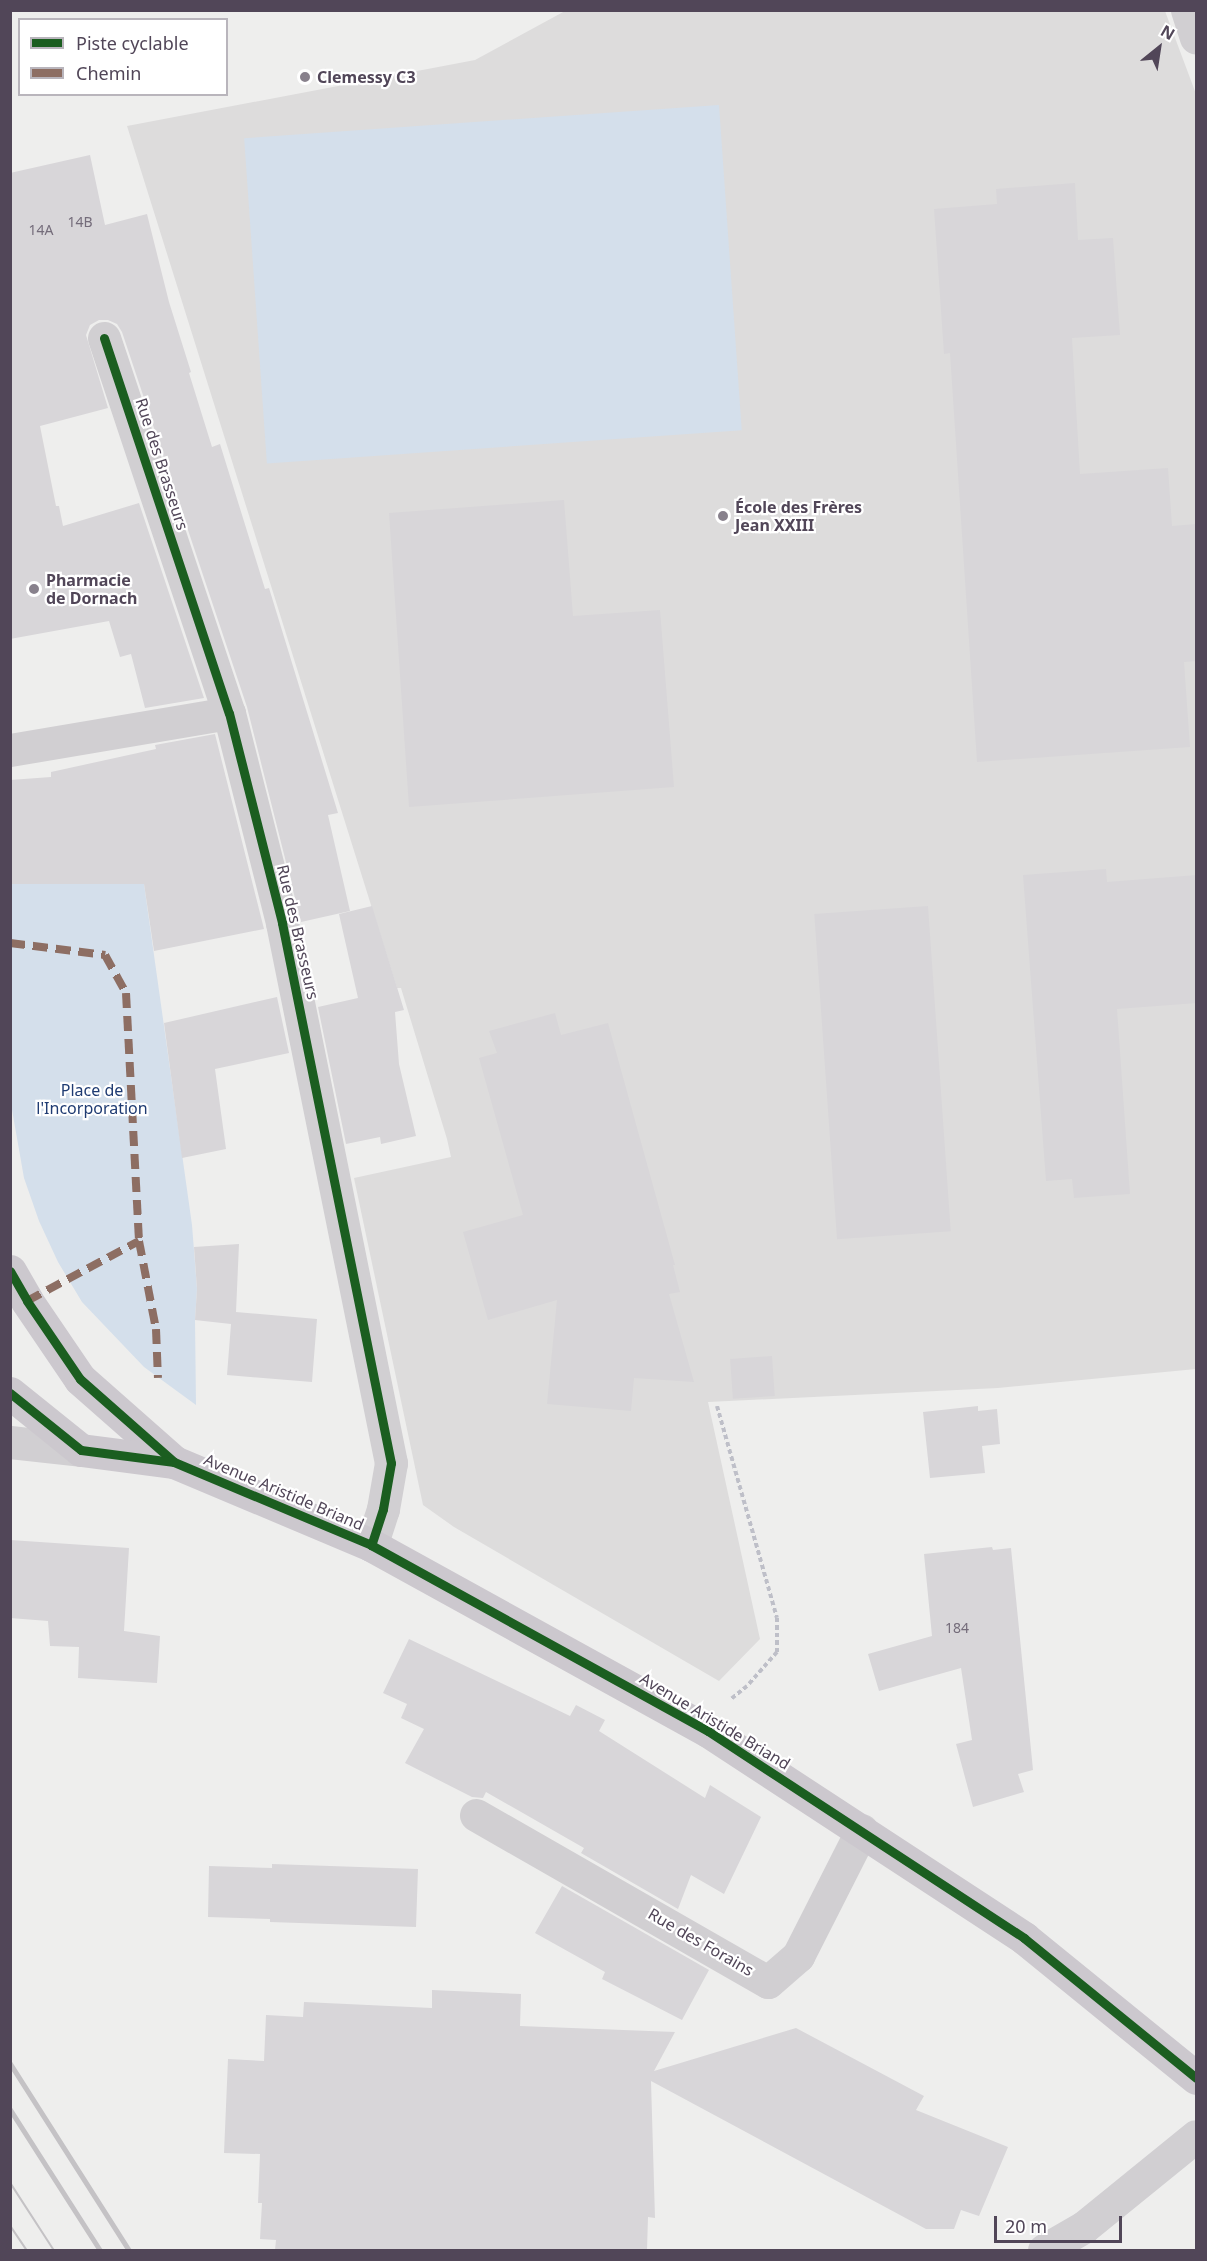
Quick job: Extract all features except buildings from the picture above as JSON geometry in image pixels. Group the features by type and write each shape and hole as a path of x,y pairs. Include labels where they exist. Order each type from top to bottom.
{"main road":[{"name":"Avenue Aristide Briand","path":"10,1271 27,1301 80,1379 174,1462"},
{"path":"10,1394 81,1450"},
{"name":"Avenue Aristide Briand","path":"81,1450 174,1462 371,1545 708,1731 1024,1938 1197,2078"}],"street":[{"path":"1187,10 1197,38"},
{"name":"Rue des Brasseurs","path":"104,338 229,713 282,923 391,1463 383,1509 371,1545"},
{"path":"10,750 229,713"},
{"path":"10,1442 81,1450"},
{"name":"Rue des Forains","path":"476,1815 768,1982 798,1956 862,1830"},
{"path":"1044,2250 1084,2227 1197,2136"}],"path":[{"path":"708,1731 724,1704 747,1686 777,1652 777,1618 717,1406"}],"shaded area":[{"name":"École des Frères Jean XXIII","path":"565,11 1165,11 1196,94 1196,1369 998,1388 708,1402 760,1639 719,1681 454,1527 423,1505 354,1178 451,1157 401,988 397,988 127,126 475,60"}],"green space":[{"path":"719,105 742,430 267,463 244,138"},
{"name":"Place de l'Incorporation","path":"10,884 144,884 192,1225 197,1289 196,1405 144,1367 82,1302 58,1262 39,1221 24,1178 11,1104"}],"tram line":[{"path":"10,2182 54,2250"},
{"path":"10,2225 27,2250"}],"railway":[{"path":"10,2063 129,2250"},
{"path":"10,2109 100,2250"}],"marked path":[{"path":"10,943 105,955 126,993 139,1241 156,1329 158,1378"},
{"path":"27,1301 139,1241"}],"cycle path":[{"path":"104,338 229,713 282,923 391,1463 383,1509 371,1545"},
{"path":"10,1271 27,1301 80,1379 174,1462"},
{"path":"10,1393 81,1450 174,1462 371,1545 708,1731 1024,1938 1196,2078"}],"place":[{"name":"Clemessy C3","path":"305,77"},
{"name":"École des Frères Jean XXIII","path":"723,516"},
{"name":"Pharmacie de Dornach","path":"34,589"}]}
